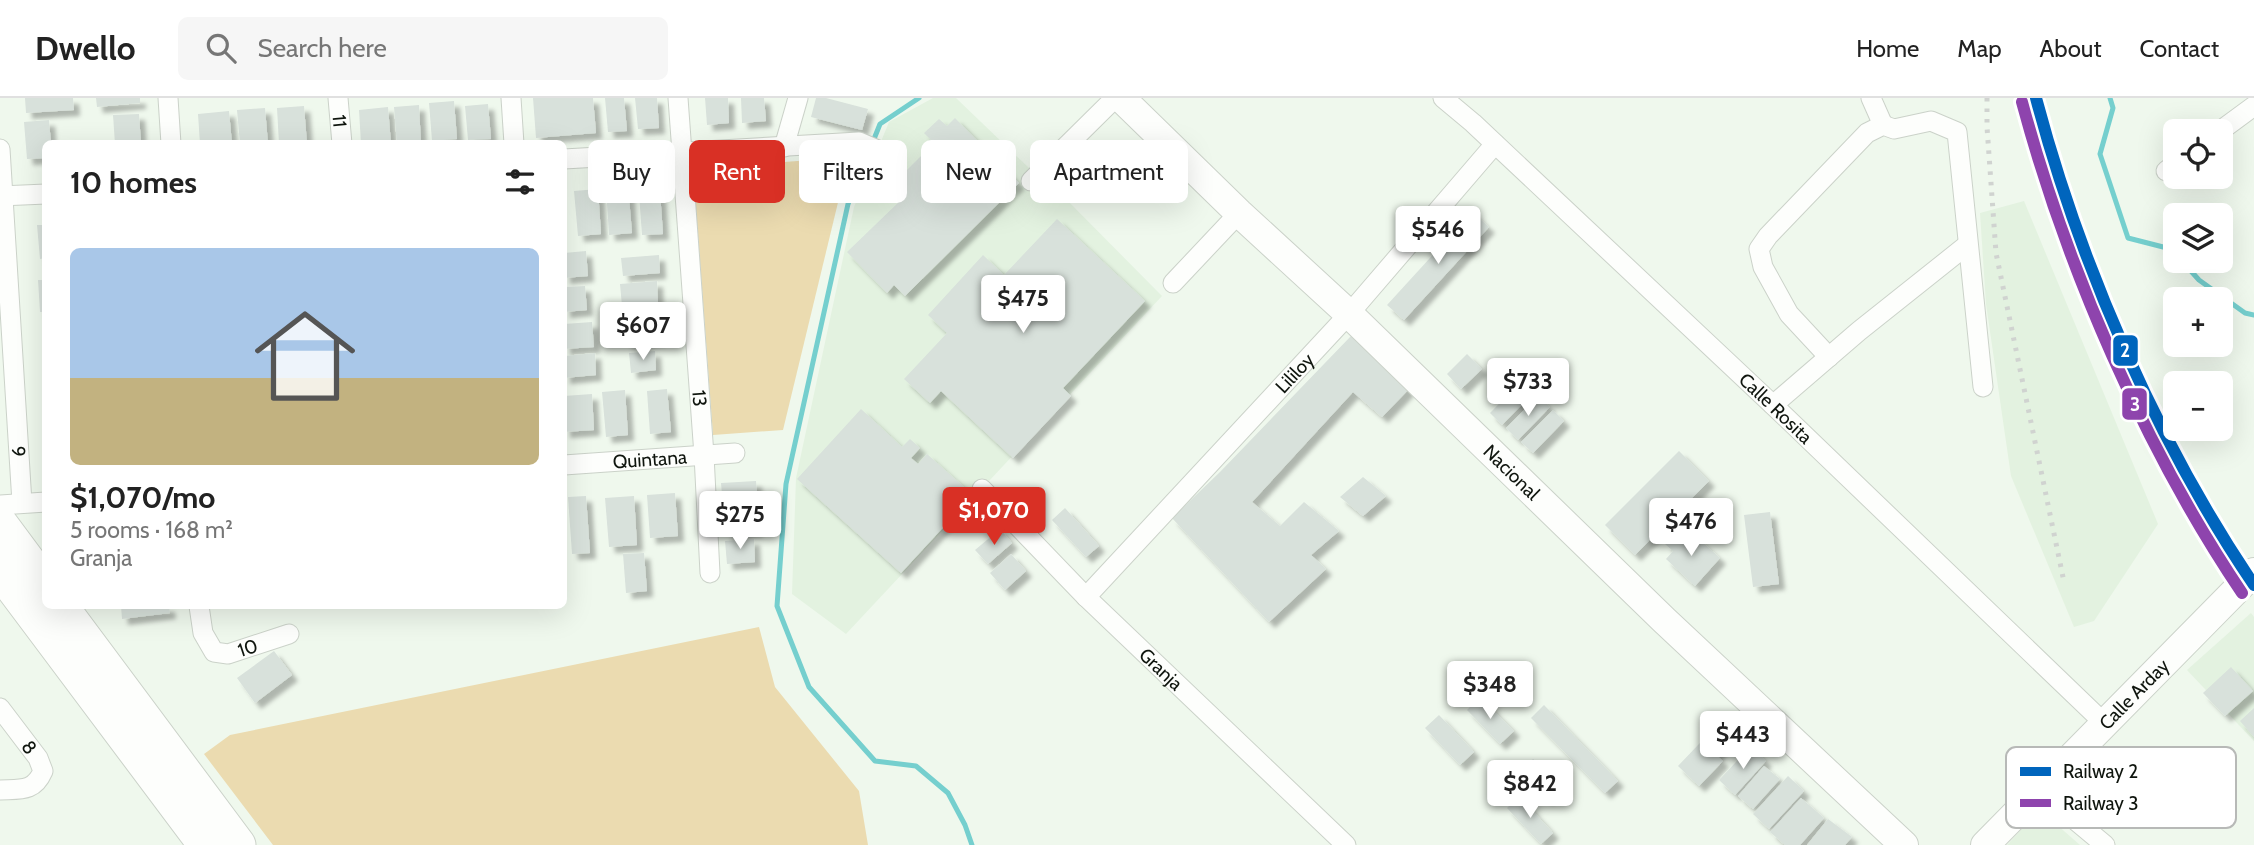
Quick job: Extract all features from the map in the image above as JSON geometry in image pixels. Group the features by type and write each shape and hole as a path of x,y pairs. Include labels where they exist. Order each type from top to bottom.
{"highway":[{"path":"11,514 42,578"},
{"path":"0,570 206,845"},
{"path":"62,609 237,845"}],"street":[{"path":"168,98 170,140"},
{"name":"11","path":"338,98 342,140"},
{"path":"510,98 514,140"},
{"name":"13","path":"678,98 710,573"},
{"path":"785,144 798,98"},
{"path":"1072,140 1115,98"},
{"name":"Nacional","path":"1121,98 1239,213 1349,314 1664,620 1904,845"},
{"name":"Calle Rosita","path":"1443,98 1773,405 2104,723"},
{"path":"1871,98 1883,125 1894,129 1931,121 1956,132 1983,387"},
{"path":"2233,121 2254,106"},
{"path":"1829,357 1789,314 1763,267 1759,249 1768,236 1867,134 1883,125"},
{"name":"Lililoy","path":"1086,597 1349,314 1495,144"},
{"name":"9","path":"0,149 11,514"},
{"path":"567,159 689,153"},
{"path":"1,196 42,194"},
{"path":"1173,283 1239,213"},
{"path":"1773,405 1967,246"},
{"name":"Quintana","path":"567,465 735,453"},
{"name":"Granja","path":"982,489 1086,597 1346,845"},
{"path":"0,505 11,514 42,503"},
{"name":"Calle Arday","path":"2081,747 2254,572"},
{"name":"10","path":"199,609 203,633 214,652 228,654 289,634"},
{"name":"8","path":"0,708 38,758 43,771 39,781 30,788 0,790"},
{"name":"Calle Arday","path":"1985,845 2006,824"},
{"path":"2085,828 2105,845"}],"shaded area":[{"path":"933,98 956,98 1000,140 921,140 921,203 1016,203 1016,156 1030,169 1030,203 1070,203 1162,296 846,634 792,594 796,478 854,207 856,203 907,203 907,140 882,140 889,122"},
{"path":"799,161 799,203 838,203 783,430 713,435 696,203 785,203 785,162"},
{"path":"2024,201 2158,524 2094,621 2074,627 2011,476 1986,304 1980,213"},
{"path":"2251,613 2254,617 2254,741 2187,670"},
{"path":"759,627 775,687 859,791 868,845 273,845 204,754 230,735"},
{"path":"2023,828 2061,828 2080,845 2007,845"}],"building":[{"path":"25,98 73,98 74,110 26,113"},
{"path":"96,98 140,98 140,103 97,107"},
{"path":"533,98 593,98 596,133 536,138"},
{"path":"605,98 624,98 627,131 608,132"},
{"path":"635,98 657,98 659,128 638,129"},
{"path":"705,98 728,98 729,123 707,125"},
{"path":"741,98 764,98 766,121 742,123"},
{"path":"816,98 868,109 862,130 811,117"},
{"path":"454,101 457,139 432,140 429,103"},
{"path":"488,104 491,139 468,140 465,106"},
{"path":"419,105 421,140 397,140 394,107"},
{"path":"304,106 307,140 279,140 277,108"},
{"path":"388,107 391,140 361,140 359,110"},
{"path":"265,108 268,140 240,140 237,110"},
{"path":"229,111 232,140 200,140 198,114"},
{"path":"139,114 141,140 115,140 113,115"},
{"path":"955,118 977,140 931,140 924,133 939,119 947,126"},
{"path":"49,120 51,140 42,140 42,158 27,159 24,122"},
{"path":"921,156 921,203 999,203 905,296 894,285 887,293 847,252 898,203 907,203 907,170"},
{"path":"588,190 588,203 599,203 601,234 578,236 574,191"},
{"path":"607,203 629,203 632,233 609,235"},
{"path":"640,203 661,203 663,234 642,235"},
{"path":"1472,212 1489,227 1404,320 1387,305"},
{"path":"1057,219 1145,301 1063,388 1071,396 1013,458 941,391 930,403 904,379 947,333 928,315 983,255 1004,275"},
{"path":"37,225 42,225 40,259"},
{"path":"586,251 588,276 567,278 567,253"},
{"path":"659,255 660,273 623,276 621,258"},
{"path":"38,280 42,280 42,312"},
{"path":"657,281 658,303 622,306 620,284"},
{"path":"585,286 587,310 567,312 567,287"},
{"path":"657,314 659,340 626,342 624,316"},
{"path":"592,322 594,347 567,349 567,324"},
{"path":"1351,336 1409,389 1382,417 1353,392 1252,502 1280,526 1304,502 1339,531 1311,555 1326,569 1269,622 1172,518"},
{"path":"655,351 656,370 631,373 629,353"},
{"path":"595,353 596,375 567,378 567,356"},
{"path":"1467,354 1482,369 1461,389 1447,374"},
{"path":"1521,381 1533,393 1502,425 1490,413"},
{"path":"667,389 671,432 650,434 647,391"},
{"path":"625,390 628,435 606,437 602,392"},
{"path":"592,394 594,430 567,432 567,396"},
{"path":"1538,396 1550,407 1518,440 1506,428"},
{"path":"861,409 902,447 910,439 920,448 911,458 918,464 927,454 973,495 901,573 797,479"},
{"path":"1553,410 1564,421 1533,453 1521,442"},
{"path":"1679,451 1709,481 1635,555 1605,525"},
{"path":"1363,477 1386,496 1363,516 1340,497"},
{"path":"756,481 758,503 723,506 721,483"},
{"path":"675,493 678,536 650,538 647,495"},
{"path":"586,496 590,553 572,554 568,497"},
{"path":"634,496 637,545 609,547 605,498"},
{"path":"1065,508 1099,546 1086,557 1052,520"},
{"path":"755,511 757,531 727,533 725,513"},
{"path":"1770,512 1779,584 1753,587 1744,515"},
{"path":"1000,529 1012,543 988,564 975,550"},
{"path":"1693,534 1720,558 1695,586 1666,559 1673,551 1665,544 1673,535 1684,544"},
{"path":"754,539 755,562 727,564 725,541"},
{"path":"644,553 647,591 626,593 623,554"},
{"path":"1011,554 1026,571 1005,590 990,573"},
{"path":"121,609 169,609 170,613 122,619"},
{"path":"274,651 292,675 255,703 237,678"},
{"path":"2231,667 2253,691 2225,716 2203,693"},
{"path":"1480,697 1514,731 1500,744 1467,710"},
{"path":"1544,705 1618,781 1605,793 1531,718"},
{"path":"2254,708 2254,737 2240,721"},
{"path":"1439,715 1474,752 1460,765 1425,728"},
{"path":"1718,724 1733,738 1716,755 1723,761 1699,786 1678,766"},
{"path":"1751,746 1766,761 1735,795 1719,780"},
{"path":"1533,759 1561,784 1547,799 1520,774"},
{"path":"1764,766 1780,779 1753,809 1738,796"},
{"path":"1788,776 1804,791 1769,829 1753,814"},
{"path":"1519,796 1553,833 1541,844 1507,808"},
{"path":"1801,798 1824,818 1800,845 1785,845 1770,832"},
{"path":"1828,819 1852,837 1845,845 1807,845"}],"waterway":[{"path":"919,98 880,124 848,204 786,484 777,606 809,687 875,761 916,766 948,793 972,845"},
{"path":"2110,98 2113,108 2100,154 2128,238 2163,247"},
{"path":"2193,273 2245,313 2254,315"}],"railway":[{"path":"1987,98 1996,253 2064,582"}],"rail line":[{"name":"2","path":"2036,98 2075,224 2125,350 2185,472 2254,585"},
{"name":"3","path":"2022,102 2062,229 2112,356 2173,479 2242,593"}]}
